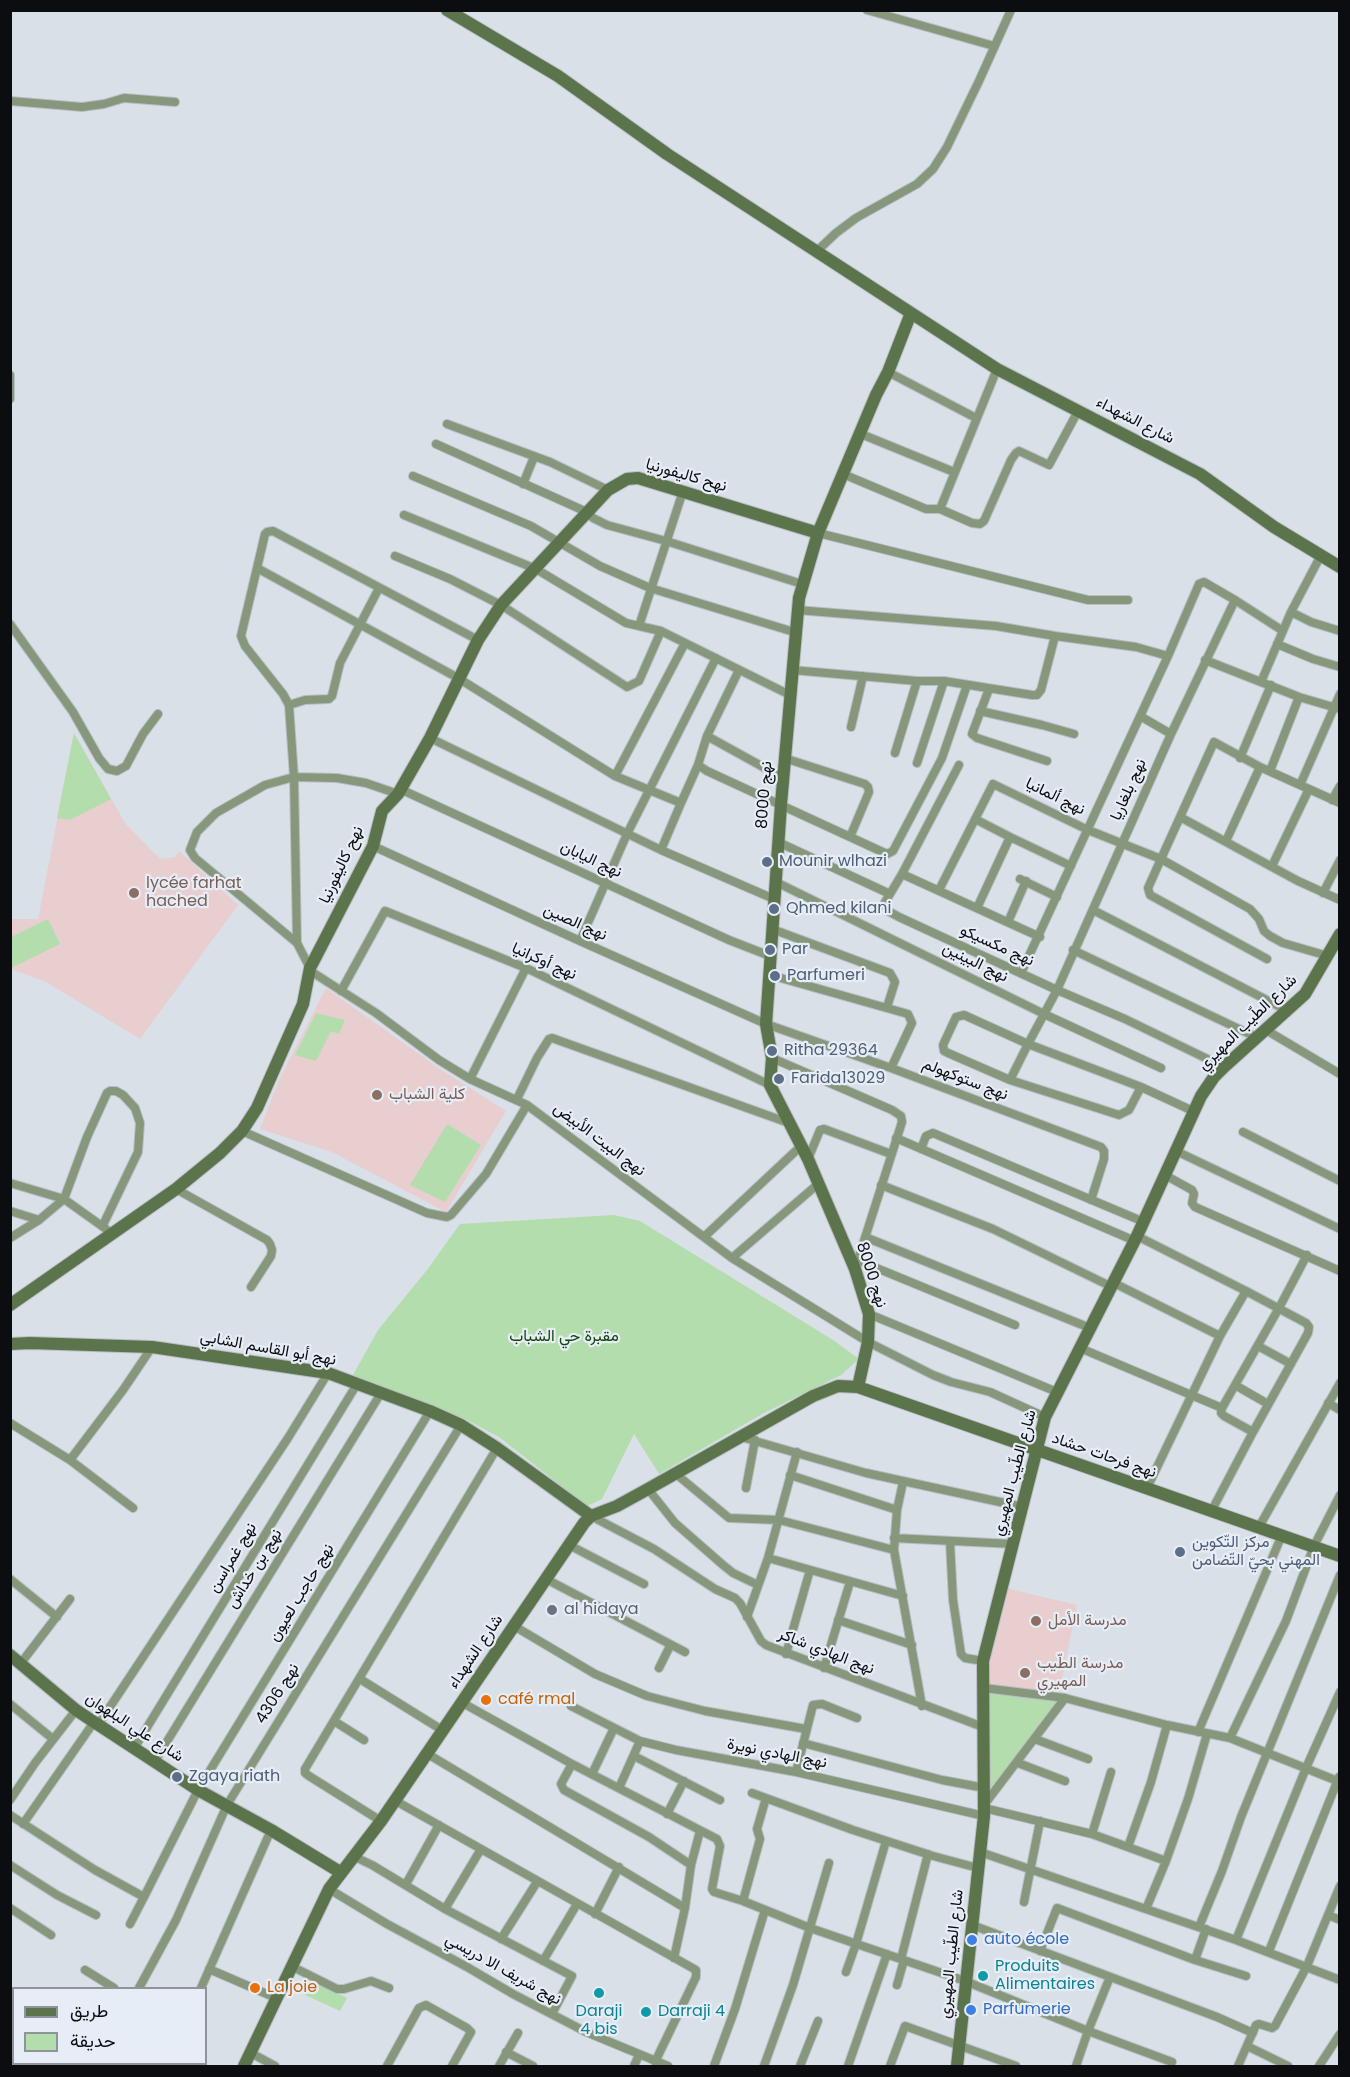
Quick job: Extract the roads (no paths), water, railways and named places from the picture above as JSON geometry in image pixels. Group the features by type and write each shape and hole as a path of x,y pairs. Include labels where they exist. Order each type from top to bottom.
{"street":[{"name":"شارع الشهداء","path":"447,10 558,76 667,154 997,369 1200,474 1274,527 1320,557 1340,567"},
{"path":"867,10 994,46"},
{"path":"818,251 850,223 917,184 933,169 947,147 1011,10"},
{"path":"10,101 82,107 124,98 175,102"},
{"name":"نهج 8000","path":"858,1387 868,1342 869,1314 856,1265 808,1159 770,1085 772,1058 766,1024 794,632 802,584 818,533 911,313"},
{"path":"940,509 997,369"},
{"path":"888,372 976,418"},
{"path":"10,375 10,399"},
{"path":"843,474 926,509 940,509 972,523 980,524 984,521 1016,453 1019,451 1049,465 1078,411"},
{"path":"447,424 559,466 608,490"},
{"path":"861,434 954,472"},
{"path":"436,444 589,513 606,525 666,541 802,584"},
{"path":"523,484 534,457"},
{"path":"413,476 497,510 560,542 600,566 650,588 794,632"},
{"name":"نهح كاليفورنيا","path":"10,1305 107,1230 176,1189 220,1153 242,1131 257,1108 303,1004 310,968 373,846 382,811 399,791 430,738 478,640 501,605 608,490 633,478 818,533"},
{"path":"639,626 683,491"},
{"path":"404,515 536,569 626,623 660,631 790,694"},
{"path":"310,968 297,943 294,777 289,705 283,694 244,646 241,636 265,534 273,531 478,640"},
{"path":"818,533 1074,597 1088,600 1128,600"},
{"path":"395,556 450,579 501,605 627,687 639,681 660,631"},
{"path":"1261,682 1291,612 1320,557"},
{"path":"257,568 458,678 615,777 681,803"},
{"path":"1021,974 1040,937 1199,584 1204,582 1283,630"},
{"path":"289,705 305,700 331,698 340,663 379,588"},
{"name":"نهج بلغاريا","path":"1010,1080 1057,990 1121,843 1235,600"},
{"path":"797,610 996,626 1124,645 1168,656"},
{"path":"1291,612 1340,632"},
{"path":"10,624 73,712 99,758 108,769 117,771 126,766 143,734 158,714"},
{"path":"792,670 917,681 944,681 1032,695 1041,690 1055,636"},
{"path":"615,777 685,643"},
{"path":"1276,644 1312,659 1340,667"},
{"path":"580,941 627,834 716,658"},
{"path":"1205,660 1299,697 1337,708"},
{"path":"661,850 698,765 707,736 739,670"},
{"path":"850,727 862,676"},
{"path":"895,753 917,681"},
{"path":"917,763 944,681"},
{"path":"698,765 887,854 893,851 942,758 967,685"},
{"path":"1240,758 1271,685"},
{"path":"989,689 972,734 1047,761"},
{"path":"1272,866 1337,708 1340,694"},
{"path":"1270,771 1299,697"},
{"path":"980,711 1074,734"},
{"path":"1140,716 1171,734"},
{"path":"707,736 783,778"},
{"path":"430,738 661,850 774,899"},
{"path":"1267,959 1150,895 1148,888 1214,742 1240,758 1336,802 1340,786"},
{"path":"784,758 865,784 868,787 850,837"},
{"path":"778,842 890,894 958,765"},
{"path":"1226,842 1260,767"},
{"name":"نهج اليابان","path":"297,943 195,858 190,850 191,844 197,832 222,809 265,785 294,777 337,778 399,791 729,940 770,956"},
{"name":"نهج ألمانيا","path":"939,890 993,784 1088,830 1161,859 1250,909 1259,919 1264,931 1270,936 1283,943 1328,956"},
{"path":"1180,817 1340,900"},
{"path":"975,819 1071,866"},
{"path":"976,908 1010,837"},
{"name":"نهج الصين","path":"373,846 766,1024"},
{"path":"1323,893 1340,860"},
{"path":"902,874 1040,937"},
{"path":"1008,922 1023,880 1057,897"},
{"name":"نهج البينين","path":"776,882 1044,1014 1161,1068"},
{"name":"نهج مكسيكو","path":"890,894 885,902 888,911 1021,974 1125,1019 1224,1067"},
{"path":"1093,910 1288,1011"},
{"name":"نهج أوكرانيا","path":"341,991 385,911 526,968 770,1085"},
{"path":"772,929 890,973 895,982 887,1007"},
{"name":"شارع الطّيب المهيري","path":"957,2067 984,1810 983,1661 1045,1418 1144,1222 1193,1111 1208,1085 1224,1067 1305,994 1340,934"},
{"path":"1073,950 1338,1070"},
{"name":"نهج البيت الأبيض","path":"310,968 312,972 376,1013 439,1060 470,1079 527,1105 732,1258 868,1342 951,1382 990,1392 1045,1418"},
{"path":"470,1079 526,968"},
{"path":"770,975 908,1014 911,1019 891,1068"},
{"path":"1141,1087 1129,1110 1119,1115 1010,1080 944,1051 943,1045 956,1017 964,1015 1028,1044 1141,1087 1193,1111"},
{"name":"نهج ستوكهولم","path":"766,1024 1101,1147 1104,1151 1104,1159 1091,1200"},
{"path":"517,1099 537,1058 552,1038 789,1123"},
{"path":"772,1058 899,1114 902,1119 856,1265 1015,1325"},
{"path":"10,1183 64,1199 107,1230 138,1152 140,1123 135,1108 116,1091 107,1093 87,1137 64,1199 39,1220 10,1238"},
{"path":"242,1131 427,1213 447,1217 486,1174 527,1105"},
{"path":"808,1159 820,1130 824,1129 891,1154"},
{"path":"1243,1132 1340,1181"},
{"path":"921,1149 926,1136 933,1133 1144,1222"},
{"path":"896,1138 1136,1238 1306,1323 1309,1327 1308,1333 1212,1510"},
{"path":"704,1237 801,1146"},
{"path":"1176,1151 1340,1229"},
{"path":"1165,1175 1192,1190 1194,1194 1192,1203 1195,1207 1340,1271"},
{"path":"732,1258 818,1184"},
{"path":"881,1185 993,1229 1220,1336"},
{"path":"176,1189 267,1240 272,1250 271,1256 251,1287"},
{"path":"10,1211 39,1220"},
{"path":"865,1237 1090,1329"},
{"path":"1253,1432 1222,1414 1222,1408 1279,1308 1306,1255"},
{"path":"1147,1488 1220,1336 1246,1291"},
{"path":"869,1314 1057,1392"},
{"name":"نهج أبو القاسم الشابي","path":"10,1344 152,1347 328,1373 461,1425 497,1448 591,1516"},
{"path":"1258,1346 1291,1365"},
{"path":"70,1460 152,1347"},
{"path":"1080,1348 1222,1408"},
{"name":"نهج غمراسن","path":"22,1824 96,1724 281,1448 328,1373"},
{"path":"1259,1527 1340,1383"},
{"name":"نهج غمراسن","path":"135,1747 357,1384"},
{"path":"1235,1385 1268,1404"},
{"path":"591,1516 610,1509 676,1474 826,1390 842,1386 858,1387"},
{"name":"نهج فرحات حشاد","path":"858,1387 1340,1556"},
{"name":"نهج بن خداش","path":"155,1761 381,1393"},
{"path":"1328,1403 1340,1410"},
{"name":"نهج حاجب لعيون","path":"130,1924 198,1790 430,1411"},
{"path":"10,1422 70,1460 133,1508"},
{"name":"نهج 4306","path":"140,1987 176,1920 227,1805 461,1425"},
{"path":"739,1437 866,1473 1023,1507"},
{"path":"746,1488 755,1440"},
{"path":"381,1821 305,1773 306,1768 497,1448"},
{"path":"747,1617 768,1558 797,1452"},
{"path":"676,1474 729,1518 778,1520 894,1550"},
{"path":"790,1475 897,1510"},
{"path":"903,1482 897,1510 894,1550 922,1706"},
{"path":"648,1489 675,1523 723,1565 733,1573 758,1585"},
{"path":"1230,1738 1286,1621 1314,1546 1340,1495"},
{"name":"شارع الشهداء","path":"244,2067 329,1889 381,1821 591,1516"},
{"name":"نهج الهادي شاكر","path":"591,1516 654,1549 715,1589 735,1598 761,1641 766,1645 922,1706 955,1712 983,1727"},
{"path":"1198,1732 1282,1535"},
{"path":"894,1538 1013,1545"},
{"path":"950,1542 953,1600 961,1654 965,1658 983,1661"},
{"path":"569,1545 644,1584"},
{"path":"768,1558 903,1596"},
{"path":"786,1654 810,1570"},
{"path":"1195,1960 1202,1928 1241,1816 1340,1575"},
{"path":"10,1579 57,1617"},
{"path":"546,1579 670,1646 686,1652"},
{"path":"825,1668 850,1582"},
{"path":"21,1663 70,1599"},
{"path":"838,1620 912,1645"},
{"path":"514,1626 595,1674 646,1696 716,1713 806,1729"},
{"path":"659,1668 670,1646"},
{"name":"شارع علي البلهوان","path":"10,1655 96,1724 135,1747 198,1790 271,1830 340,1872"},
{"path":"360,1679 442,1730"},
{"path":"984,1688 1065,1698 1167,1725 1230,1738 1339,1780 1269,1951"},
{"path":"1236,1940 1306,1768 1340,1692"},
{"path":"984,1810 1065,1698"},
{"path":"462,1702 572,1764 717,1839 720,1846 712,1889 716,1893 965,1981 1172,2062"},
{"path":"10,1704 53,1739"},
{"path":"796,1772 811,1708 815,1704 822,1704 856,1718"},
{"name":"نهج الهادي نويرة","path":"571,1706 640,1741 1040,1821 1092,1834 1166,1862"},
{"path":"10,1800 76,1710"},
{"path":"334,1721 364,1740"},
{"path":"1128,1847 1151,1782 1167,1725"},
{"path":"592,1774 614,1728"},
{"path":"1146,1909 1166,1862 1207,1734"},
{"path":"1035,1739 1088,1759"},
{"path":"619,1788 640,1741"},
{"path":"803,1743 942,1780 984,1788"},
{"path":"426,1753 685,1908"},
{"path":"634,1756 720,1800"},
{"path":"1018,1763 1065,1781"},
{"path":"572,1764 561,1784 564,1790 649,1837 691,1865"},
{"path":"1092,1834 1111,1772"},
{"path":"10,1781 19,1788"},
{"path":"667,1814 684,1781"},
{"path":"752,1793 886,1841 978,1868"},
{"path":"743,1901 760,1839 757,1829 766,1798"},
{"path":"394,1800 537,1882 693,1967 697,1973 655,2061"},
{"path":"10,1815 95,1870 144,1897"},
{"path":"1024,1902 1040,1821"},
{"path":"406,1884 438,1825"},
{"path":"202,1987 271,1830"},
{"path":"674,1958 685,1908 691,1865 700,1831"},
{"path":"846,1972 886,1841"},
{"path":"445,1909 481,1849"},
{"path":"980,1852 1269,1951 1340,1980"},
{"path":"897,1985 928,1854"},
{"path":"353,1856 406,1884 445,1909 573,1976 552,2014"},
{"path":"764,2067 793,1985 829,1863"},
{"path":"10,1864 57,1895 96,1915"},
{"path":"595,1914 619,1867"},
{"path":"501,1939 537,1882"},
{"path":"1238,2067 1256,2025 1272,2028 1275,2026 1307,1966 1340,1886"},
{"name":"نهج شريف الا دريسي","path":"329,1889 387,1924 586,2032 668,2067"},
{"path":"543,1961 577,1904"},
{"path":"10,1908 51,1935"},
{"path":"1040,1951 1057,1908 1195,1960 1246,1976"},
{"path":"714,2067 735,2009 765,1910"},
{"path":"1328,1915 1340,1920"},
{"path":"972,1925 1253,2033"},
{"path":"848,2067 886,1954"},
{"path":"291,1966 337,1989 371,1981 389,1988"},
{"path":"210,1969 276,1998"},
{"path":"85,1970 111,1987"},
{"path":"1076,2067 1110,1977"},
{"path":"387,2067 419,2008 426,2005 471,2032 452,2067"},
{"path":"800,2067 818,2021"},
{"path":"890,2067 905,2026 1016,2067"},
{"path":"498,2067 518,2033"},
{"path":"1319,2067 1340,2034"},
{"path":"1247,2046 1288,2067"},
{"path":"506,2052 532,2067"},
{"path":"251,2053 275,2067"},
{"path":"634,2067 639,2055"},
{"path":"88,2065 94,2065"}],"place":[{"name":"Mounir wlhazi","path":"767,862"},
{"name":"lycée farhat hached","path":"134,893"},
{"name":"Qhmed kilani","path":"774,909"},
{"name":"Par","path":"770,950"},
{"name":"Parfumeri","path":"775,976"},
{"name":"Ritha 29364","path":"772,1051"},
{"name":"Farida13029","path":"779,1079"},
{"name":"كلية الشباب","path":"377,1095"},
{"name":"مركز التّكوين المهني بحيّ التّضامن","path":"1180,1552"},
{"name":"al hidaya","path":"552,1610"},
{"name":"مدرسة الأمل","path":"1036,1621"},
{"name":"مدرسة الطّيب المهيري","path":"1025,1673"},
{"name":"café rmal","path":"486,1700"},
{"name":"Zgaya riath","path":"177,1777"},
{"name":"auto école","path":"972,1940"},
{"name":"Produits Alimentaires","path":"983,1976"},
{"name":"La joie","path":"255,1988"},
{"name":"Daraji 4 bis","path":"599,1993"},
{"name":"Parfumerie","path":"971,2010"},
{"name":"Darraji 4","path":"646,2012"}],"park label":[{"name":"مقبرة حي الشباب","path":"564,1337"}]}
